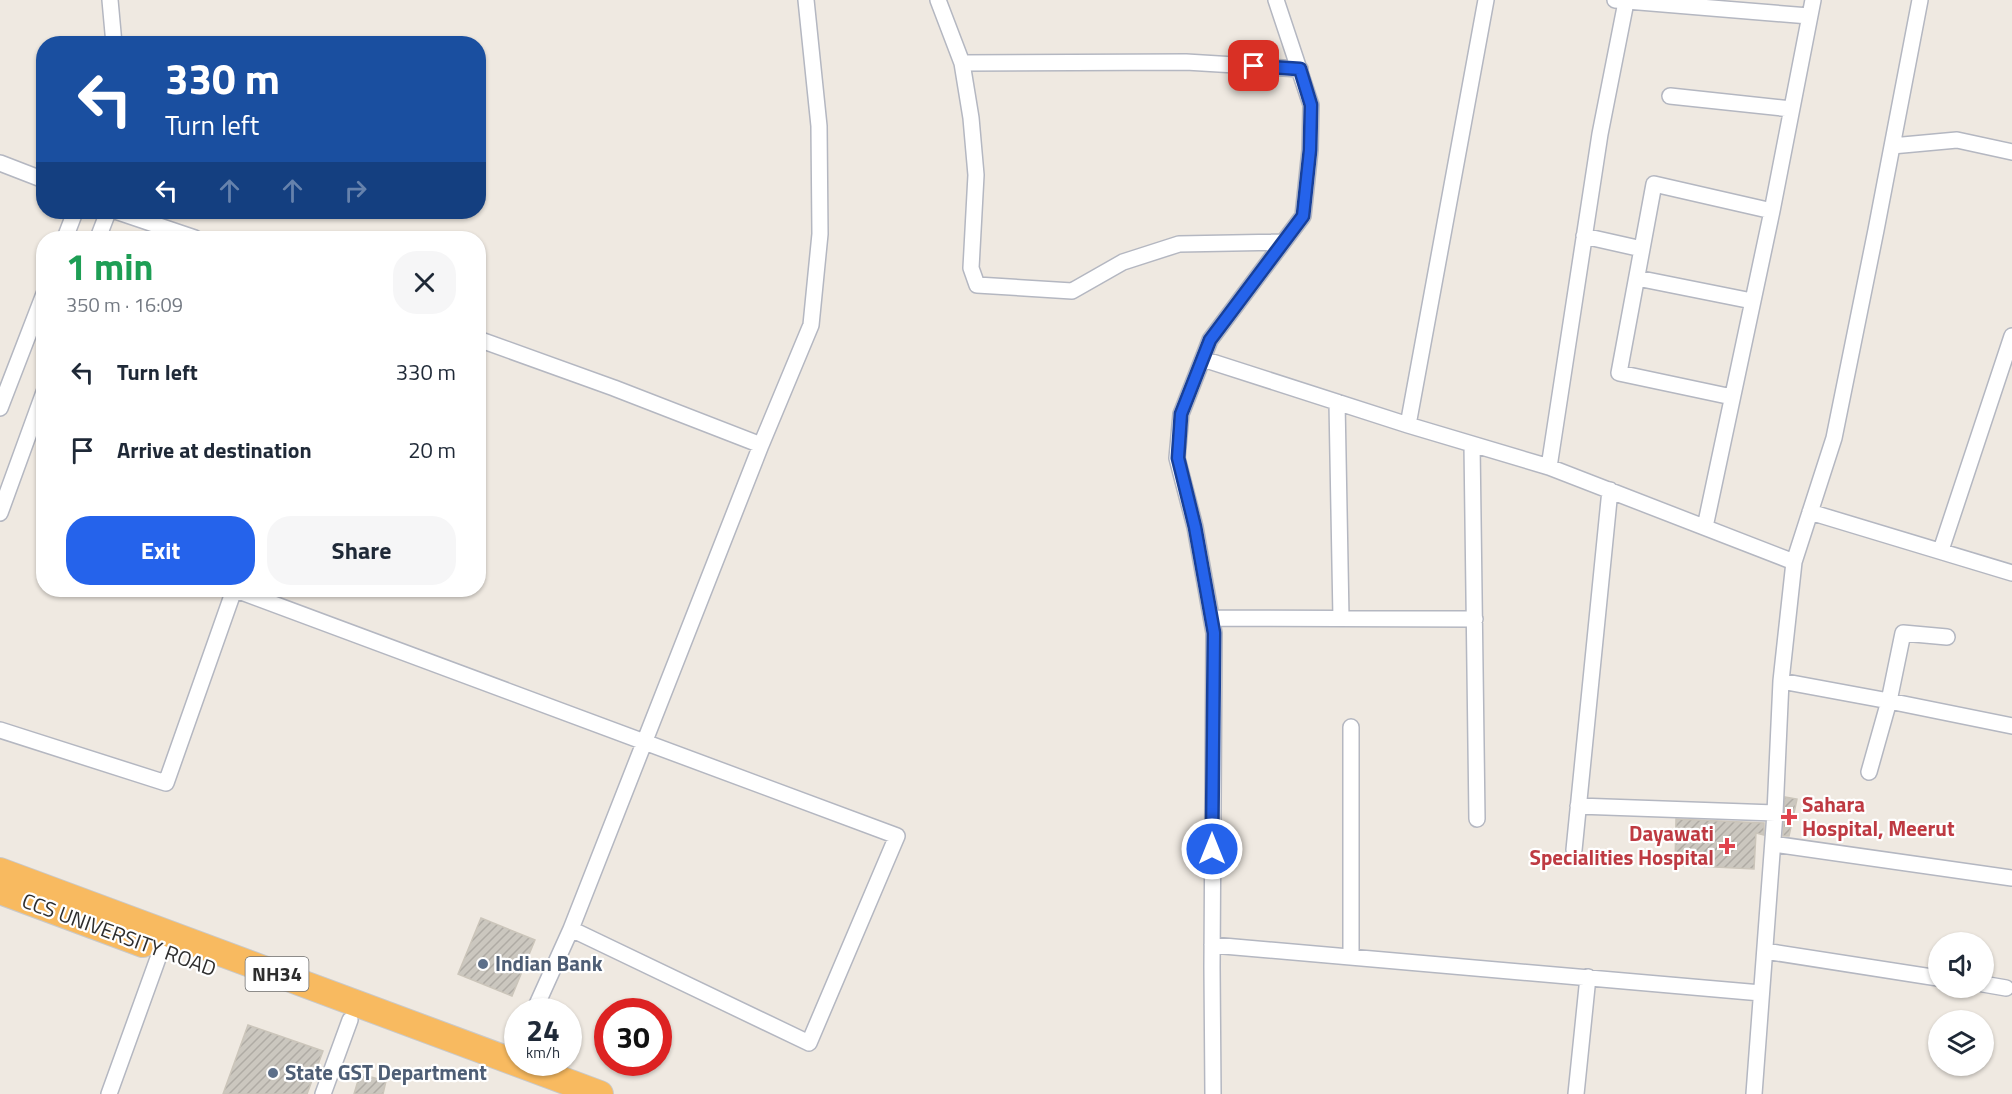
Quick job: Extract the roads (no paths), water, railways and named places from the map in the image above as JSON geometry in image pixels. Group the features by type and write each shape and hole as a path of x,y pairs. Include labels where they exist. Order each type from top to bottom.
{"highway":[{"name":"CCS UNIVERSITY ROAD","path":"0,871 504,1051"},
{"name":"CCS UNIVERSITY ROAD","path":"0,891 350,1020 548,1087 600,1094"},
{"name":"CCS UNIVERSITY ROAD","path":"536,1076 548,1087"}],"street":[{"path":"110,0 113,36"},
{"path":"540,998 571,930 761,445 811,325 820,234 819,126 806,0"},
{"path":"938,0 962,63 971,118 976,175 971,268 977,285 1072,291 1123,262 1179,244 1282,242"},
{"path":"1213,1094 1214,633 1195,527 1178,458 1181,414 1210,340 1303,216 1310,150 1311,105 1276,0"},
{"path":"1407,425 1486,0"},
{"path":"1705,527 1772,211 1813,0"},
{"path":"1754,1094 1773,844 1781,681 1794,562 1834,438 1920,0"},
{"path":"1549,467 1620,1 1809,16"},
{"path":"962,63 1186,62 1300,69"},
{"path":"1670,96 1791,109"},
{"path":"1892,146 1957,140 2012,152"},
{"path":"0,164 36,177"},
{"path":"1732,397 1619,373 1654,184 1772,211"},
{"path":"139,219 174,231"},
{"path":"1584,236 1642,249"},
{"path":"1637,278 1752,301"},
{"path":"0,408 36,315"},
{"path":"1941,550 2012,336"},
{"path":"486,342 761,445"},
{"path":"1203,359 1407,425 1549,467 1794,562"},
{"path":"1337,402 1341,618"},
{"path":"0,513 36,431"},
{"path":"1472,444 1477,819"},
{"path":"1574,850 1610,490"},
{"path":"1810,512 2012,573"},
{"path":"0,730 166,783 232,597"},
{"path":"254,597 897,836 809,1043 571,930"},
{"path":"1212,618 1475,619"},
{"path":"1869,772 1889,701 1903,633 1947,637"},
{"path":"1781,681 2012,726"},
{"path":"1351,727 1351,957"},
{"path":"1578,806 1775,813"},
{"path":"1773,844 2012,878"},
{"path":"1212,945 1761,993"},
{"path":"109,1094 161,950"},
{"path":"1765,951 1928,976"},
{"path":"1576,1094 1588,977"},
{"path":"1994,986 2006,988"},
{"path":"322,1094 350,1020"}],"place":[{"name":"Sahara Hospital, Meerut","path":"1789,817"},
{"name":"Dayawati Specialities Hospital","path":"1727,846"},
{"name":"Indian Bank","path":"483,964"},
{"name":"State GST Department","path":"273,1073"}]}
